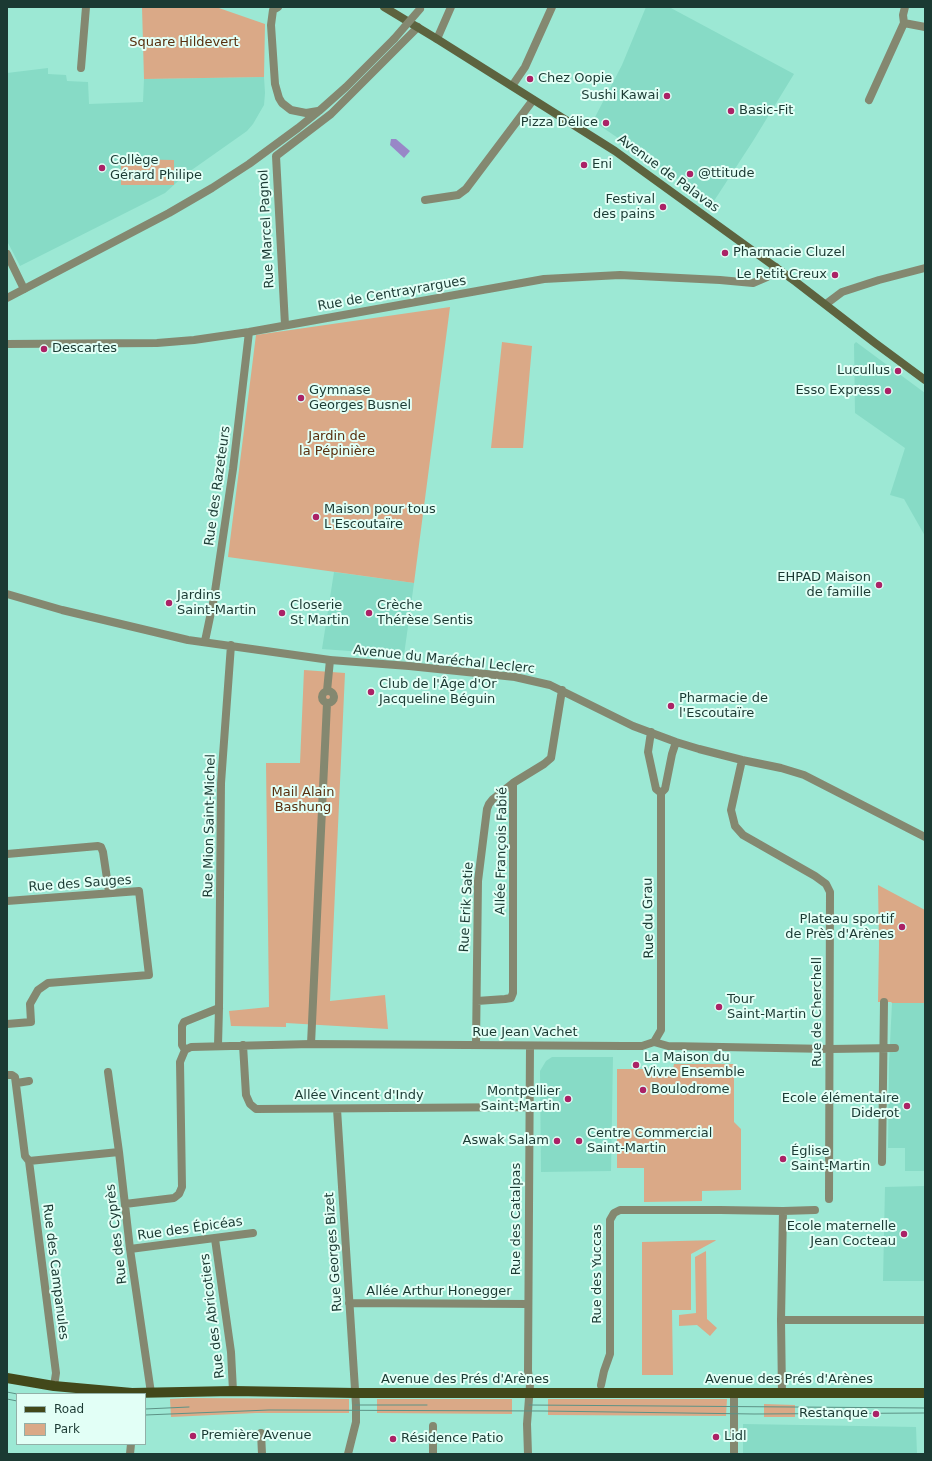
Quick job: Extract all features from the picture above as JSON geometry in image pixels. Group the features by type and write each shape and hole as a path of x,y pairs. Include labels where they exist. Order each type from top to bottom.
{"main road":[{"name":"Avenue de Palavas","path":"384,7 615,150 826,304 925,380"},
{"name":"Avenue des Prés d'Arènes","path":"7,1378 54,1386 122,1393"},
{"name":"Avenue des Prés d'Arènes","path":"146,1393 233,1391 355,1394 925,1393"}],"street":[{"path":"81,68 86,7"},
{"path":"437,39 451,7"},
{"path":"512,86 524,67 552,7"},
{"path":"869,100 904,22 903,15 905,7"},
{"path":"273,8 271,25 275,84 279,98 282,103 291,110 306,113 319,111"},
{"path":"7,298 126,236 212,188 275,146 346,88 394,39 420,8"},
{"path":"904,22 925,28"},
{"name":"Rue Marcel Pagnol","path":"285,325 276,156 331,114 418,27"},
{"path":"425,200 458,195 466,189 533,100"},
{"path":"7,254 24,289"},
{"name":"Rue de Centrayrargues","path":"7,344 157,343 194,340 249,332 544,279 620,275 753,283 767,277 776,267"},
{"path":"826,304 842,292 879,280 925,268"},
{"name":"Rue des Razeteurs","path":"205,641 214,598 233,469 249,332"},
{"name":"Avenue du Maréchal Leclerc","path":"7,594 62,610 188,640 205,641 330,660 409,666 515,677 550,685 626,722 676,742 804,775 925,837"},
{"name":"Rue Mion Saint-Michel","path":"218,1045 220,1008 221,782 231,645"},
{"path":"311,1044 327,703 322,698 324,693 327,691 330,660"},
{"name":"Allée François Fabié","path":"477,1001 511,998 513,993 514,783 551,758 562,690"},
{"name":"Rue du Grau","path":"651,732 648,752 656,789 661,793"},
{"name":"Rue du Grau","path":"654,1042 661,1030 661,793 665,789 676,742"},
{"name":"Rue de Cherchell","path":"742,760 731,810 734,826 742,836 815,876 826,884 830,892 829,1199"},
{"name":"Rue Erik Satie","path":"476,1045 478,881 487,809 492,799 514,783"},
{"path":"7,854 98,846 103,852 109,892"},
{"name":"Rue des Sauges","path":"7,901 109,892 139,891 149,975 48,983 38,990 30,1004 31,1022 7,1024"},
{"path":"882,1162 884,1002"},
{"path":"185,1050 182,1044 182,1026 184,1022 220,1008"},
{"name":"Rue Jean Vachet","path":"218,1045 311,1044 642,1046 654,1042 668,1046 830,1049 895,1048"},
{"path":"125,1204 174,1198 179,1194 182,1187 180,1062 185,1050 191,1047 218,1045"},
{"name":"Allée Vincent d'Indy","path":"243,1045 246,1095 250,1104 256,1109 530,1107"},
{"name":"Rue des Catalpas","path":"528,1454 530,1046"},
{"name":"Rue des Cyprès","path":"108,1072 130,1250 151,1393"},
{"path":"7,1075 12,1075 15,1077 17,1083 29,1081"},
{"name":"Rue des Campanules","path":"17,1083 25,1156 29,1161 56,1373 54,1386"},
{"name":"Rue Georges Bizet","path":"337,1109 356,1422 348,1454"},
{"path":"29,1161 119,1152"},
{"name":"Rue des Yuccas","path":"601,1385 610,1354 610,1220 614,1213 620,1210 815,1210"},
{"path":"782,1394 781,1320 783,1211"},
{"name":"Rue des Épicéas","path":"130,1250 253,1233"},
{"name":"Rue des Abricotiers","path":"215,1239 231,1352 233,1391"},
{"name":"Allée Arthur Honegger","path":"349,1303 528,1304"},
{"path":"781,1320 925,1320"},
{"path":"734,1394 734,1454"},
{"path":"432,1426 433,1454"},
{"path":"261,1433 262,1454"}],"shaded area":[{"path":"646,7 669,7 794,74 712,204 593,121 622,65"},
{"name":"Collège Gérard Philipe","path":"48,68 48,74 66,75 67,81 88,82 89,104 143,102 144,79 264,77 264,105 247,131 186,174 165,193 20,266 7,241 7,73"},
{"path":"391,139 396,139 410,151 404,158 390,145"},
{"path":"856,342 925,393 925,536 904,499 890,495 905,448 855,413 854,344"},
{"name":"Crèche Thérèse Sentis","path":"334,572 414,583 404,655 322,649"},
{"name":"Ecole élémentaire Diderot","path":"892,1003 925,1003 925,1171 905,1171 905,1148 888,1148 889,1064"},
{"path":"552,1057 613,1057 611,1171 541,1172 540,1071 546,1061"},
{"name":"Ecole maternelle Jean Cocteau","path":"925,1186 925,1281 883,1281 885,1187"},
{"path":"743,1424 916,1427 917,1454 743,1454"}],"green space":[{"name":"Square Hildevert","path":"142,7 216,7 265,24 264,77 144,79"},
{"path":"121,159 174,160 174,185 121,185"},
{"name":"Jardin de la Pépinière","path":"450,307 414,583 228,557 256,335"},
{"path":"502,342 532,346 523,448 491,448"},
{"name":"Mail Alain Bashung","path":"304,670 345,673 330,1001 385,995 388,1029 286,1023 286,1027 231,1026 229,1011 269,1007 266,763 300,763"},
{"name":"Plateau sportif de Près d'Arènes","path":"878,885 925,910 925,1003 878,1002"},
{"path":"674,1064 734,1064 734,1122 741,1129 741,1190 702,1191 702,1201 644,1202 644,1168 617,1168 617,1069 673,1069"},
{"path":"716,1240 691,1254 691,1310 672,1310 673,1375 642,1375 642,1242"},
{"path":"706,1251 707,1319 717,1328 710,1336 697,1325 679,1326 679,1315 696,1313 695,1257"},
{"path":"170,1399 349,1399 349,1413 256,1413 171,1417"},
{"path":"377,1399 512,1399 512,1414 377,1413"},
{"path":"548,1399 727,1399 726,1416 548,1415"},
{"path":"764,1404 795,1405 795,1417 764,1417"}],"tram line":[{"path":"7,1392 16,1394"},
{"path":"7,1399 16,1401"},
{"path":"355,1405 427,1405"},
{"path":"529,1405 925,1408"},
{"path":"146,1409 189,1407"},
{"path":"146,1415 269,1410 544,1411 754,1414 925,1413"}],"place":[{"name":"Chez Oopie","path":"530,79"},
{"name":"Sushi Kawai","path":"667,96"},
{"name":"Basic-Fit","path":"731,111"},
{"name":"Pizza Délice","path":"606,123"},
{"name":"Eni","path":"584,165"},
{"name":"Collège Gérard Philipe","path":"102,168"},
{"name":"@ttitude","path":"690,174"},
{"name":"Festival des pains","path":"663,207"},
{"name":"Pharmacie Cluzel","path":"725,253"},
{"name":"Le Petit Creux","path":"835,275"},
{"name":"Descartes","path":"44,349"},
{"name":"Lucullus","path":"898,371"},
{"name":"Esso Express","path":"888,391"},
{"name":"Gymnase Georges Busnel","path":"301,398"},
{"name":"Maison pour tous L'Escoutaïre","path":"316,517"},
{"name":"EHPAD Maison de famille","path":"879,585"},
{"name":"Jardins Saint-Martin","path":"169,603"},
{"name":"Closerie St Martin","path":"282,613"},
{"name":"Crèche Thérèse Sentis","path":"369,613"},
{"name":"Club de l'Âge d'Or Jacqueline Béguin","path":"371,692"},
{"name":"Pharmacie de l'Escoutaïre","path":"671,706"},
{"name":"Plateau sportif de Près d'Arènes","path":"902,927"},
{"name":"Tour Saint-Martin","path":"719,1007"},
{"name":"La Maison du Vivre Ensemble","path":"636,1065"},
{"name":"Boulodrome","path":"643,1090"},
{"name":"Montpellier Saint-Martin","path":"568,1099"},
{"name":"Ecole élémentaire Diderot","path":"907,1106"},
{"name":"Aswak Salam","path":"557,1141"},
{"name":"Centre Commercial Saint-Martin","path":"579,1141"},
{"name":"Église Saint-Martin","path":"783,1159"},
{"name":"Ecole maternelle Jean Cocteau","path":"904,1234"},
{"name":"Restanque","path":"876,1414"},
{"name":"Première Avenue","path":"193,1436"},
{"name":"Lidl","path":"716,1437"},
{"name":"Résidence Patio","path":"393,1439"}]}
